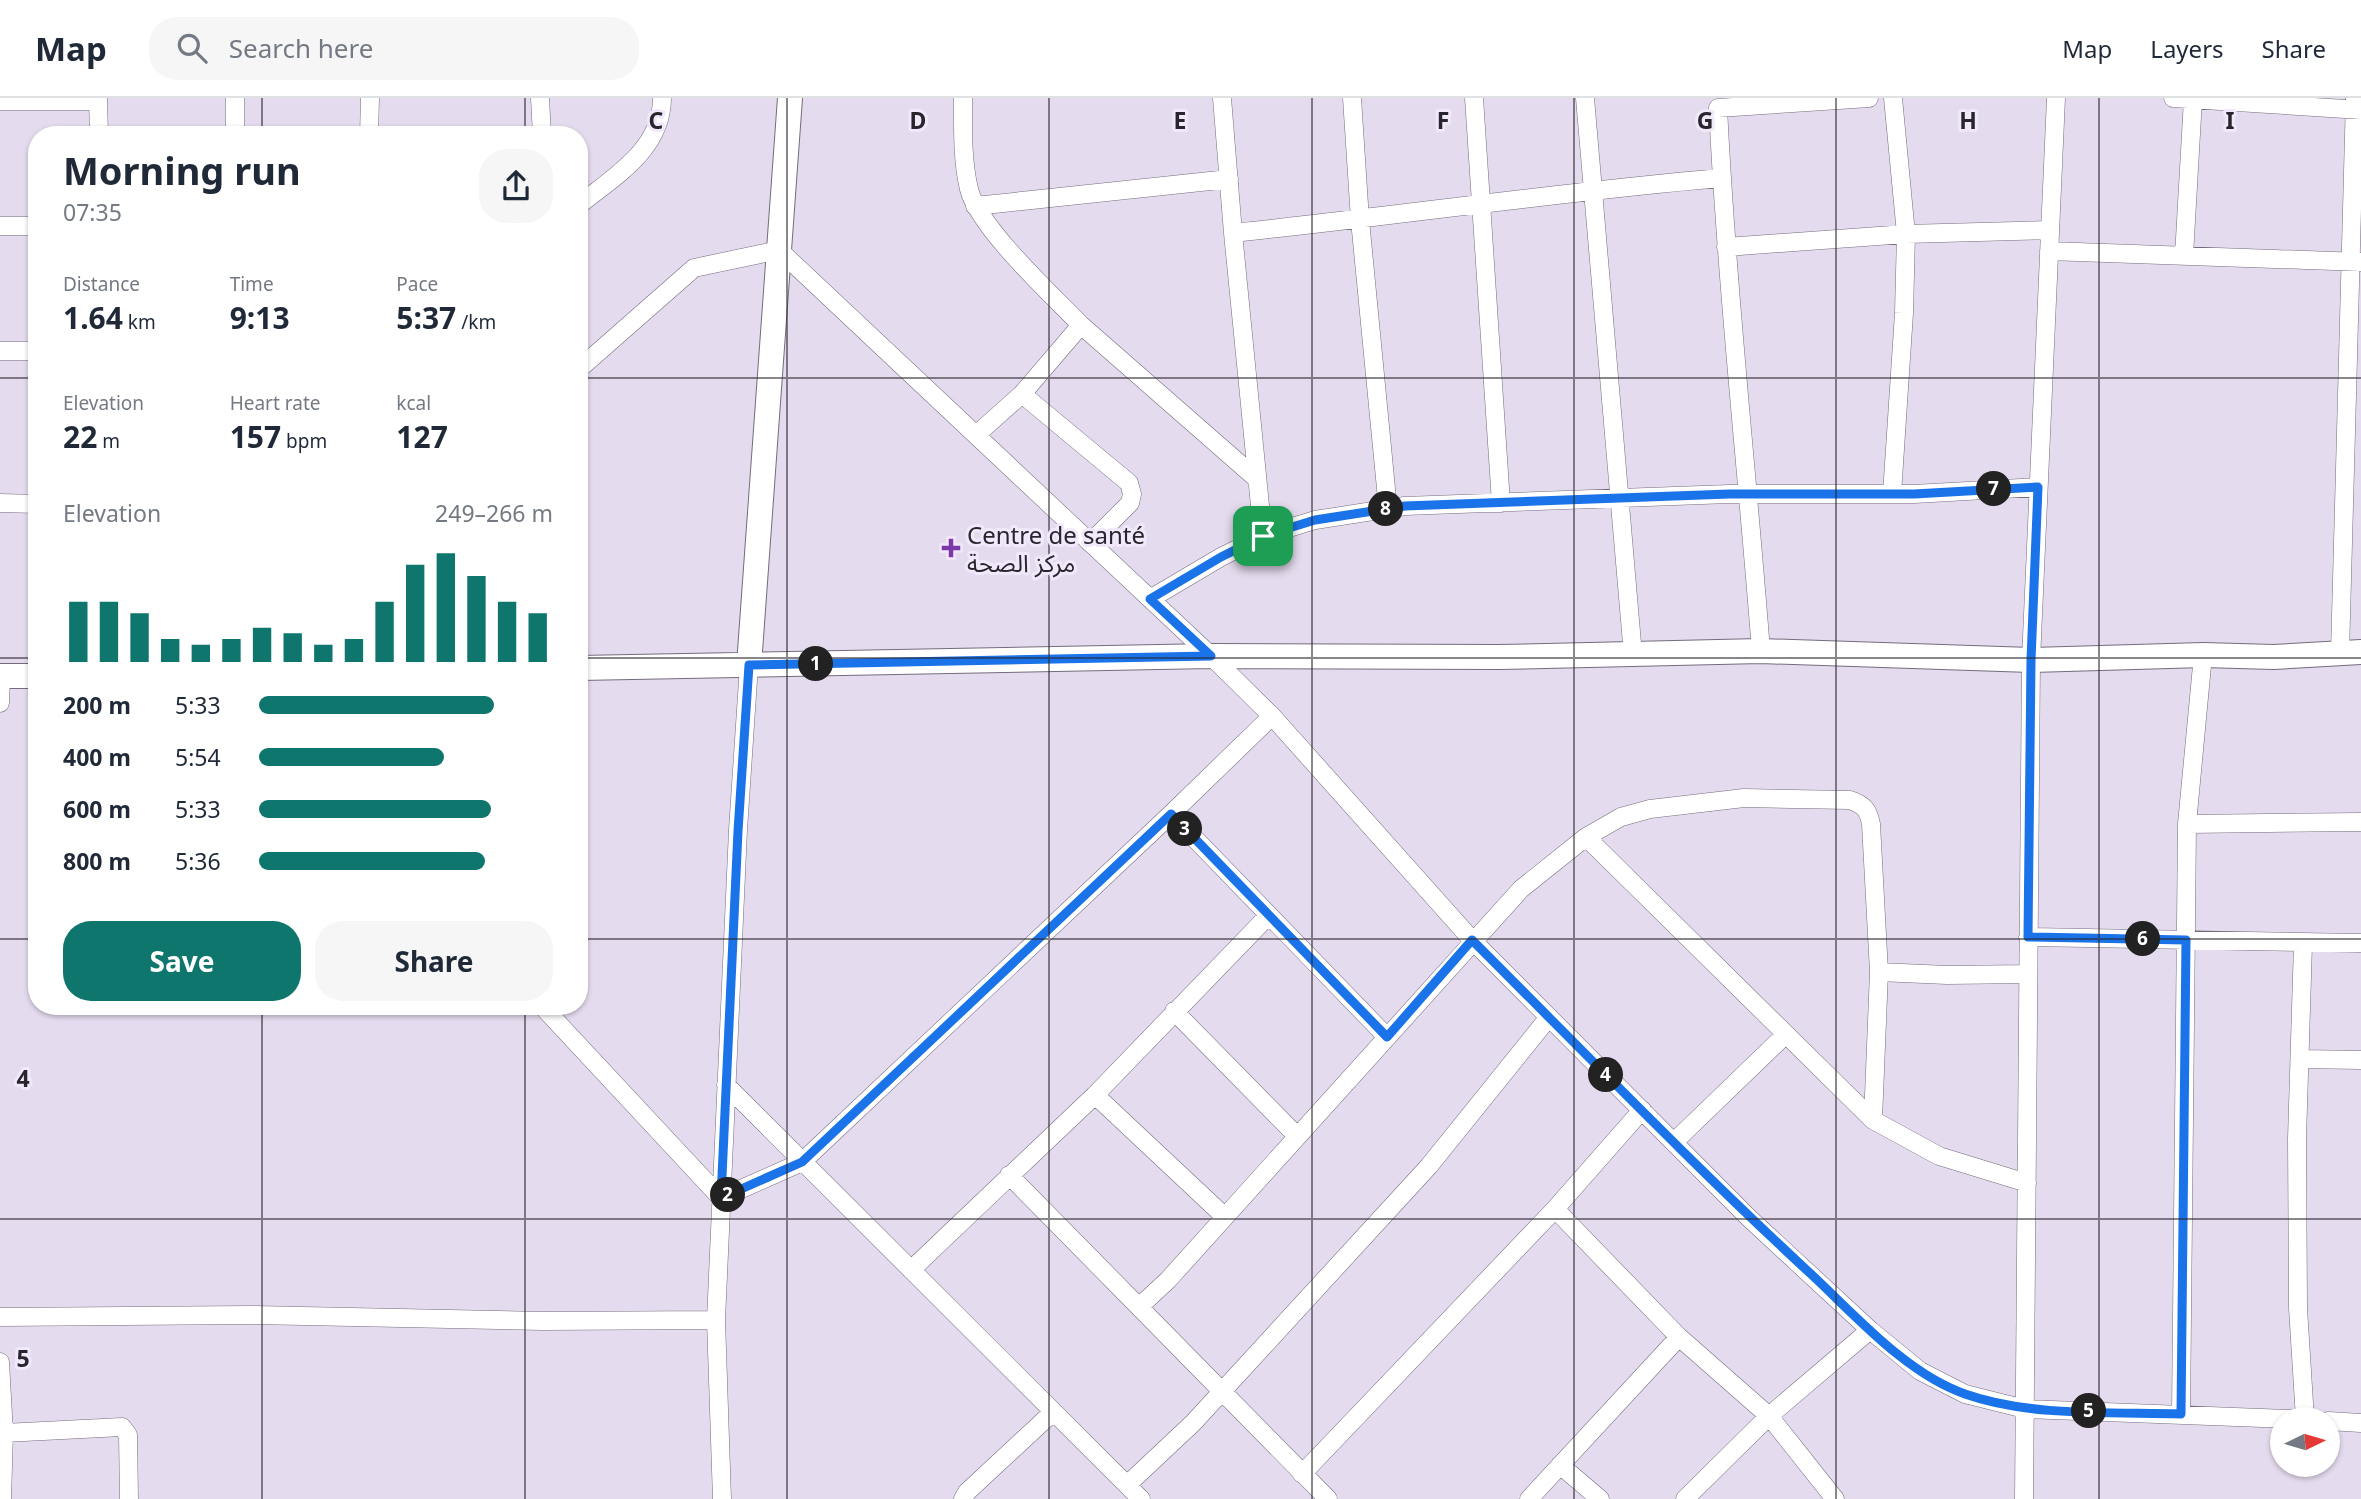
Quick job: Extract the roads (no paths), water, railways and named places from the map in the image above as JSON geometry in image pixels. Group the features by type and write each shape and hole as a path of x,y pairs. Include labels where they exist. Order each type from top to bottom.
{"street":[{"path":"234,126 235,98"},
{"path":"369,126 370,98"},
{"path":"540,98 542,126"},
{"path":"588,198 648,145 662,114 662,98"},
{"path":"722,1499 716,1320 738,831 790,98"},
{"path":"962,98 964,152 969,190 975,206 996,236 1081,325 1258,479"},
{"path":"1222,98 1263,536"},
{"path":"1352,98 1360,220 1388,509"},
{"path":"1474,98 1501,503"},
{"path":"1585,98 1633,655"},
{"path":"1761,651 1726,247 1717,103 1869,98"},
{"path":"1892,494 1904,313 1906,234 1893,98"},
{"path":"2024,1499 2031,660 2056,98"},
{"path":"588,668 1211,656 1499,657 1761,651 2031,660 2203,655 2274,657 2350,653 2357,106 2173,98"},
{"path":"0,101 98,99 99,126"},
{"path":"2184,256 2193,99"},
{"path":"1233,233 1721,178"},
{"path":"975,206 1229,179"},
{"path":"0,226 28,226"},
{"path":"1726,247 1906,234 2050,230"},
{"path":"588,361 694,268 779,250"},
{"path":"779,250 1211,656 1272,716 1472,940 1749,1218 1920,1371 1965,1394 2025,1409 2270,1418"},
{"path":"2049,251 2356,262"},
{"path":"976,435 1023,394 1081,325"},
{"path":"0,351 28,351"},
{"path":"1023,394 1129,483 1132,494 1130,503 1090,542"},
{"path":"1150,599 1221,557 1263,536 1315,520 1405,506 1749,494 1892,494 2038,487"},
{"path":"0,503 28,504"},
{"path":"2181,1414 2187,824 2203,655"},
{"path":"0,703 0,676 28,676"},
{"path":"721,1198 802,1162 1272,716"},
{"path":"1139,1307 1168,1280 1472,940 1521,889 1586,837 1621,817 1650,809 1744,798 1850,800 1868,810 1879,972 1873,1120"},
{"path":"1171,814 1387,1037"},
{"path":"2187,824 2361,822"},
{"path":"1586,837 1873,1120 1939,1156 2027,1183"},
{"path":"911,1269 1095,1095 1268,916"},
{"path":"2028,937 2361,943"},
{"path":"2303,944 2297,1139 2298,1308 2304,1407"},
{"path":"1879,972 2028,974"},
{"path":"1174,1011 1297,1136"},
{"path":"550,1015 721,1198"},
{"path":"1127,1485 1193,1423 1429,1166 1549,1017"},
{"path":"1674,1142 1786,1034"},
{"path":"2300,1059 2361,1060"},
{"path":"726,1085 1141,1499"},
{"path":"1095,1095 1224,1216"},
{"path":"1302,1474 1555,1209 1642,1111"},
{"path":"1009,1175 1328,1499"},
{"path":"1555,1209 1679,1337 1769,1416 1835,1499"},
{"path":"0,1317 237,1315 543,1321 716,1320"},
{"path":"1685,1499 1769,1416 1870,1329"},
{"path":"1529,1499 1679,1337"},
{"path":"0,1362 4,1433 2,1499"},
{"path":"963,1499 967,1492 1053,1412"},
{"path":"2340,1422 2361,1423"},
{"path":"4,1433 121,1427 128,1435 129,1499"},
{"path":"1560,1465 1601,1499"}],"place":[{"name":"Centre de santé مركز الصحة","path":"951,548"}]}
